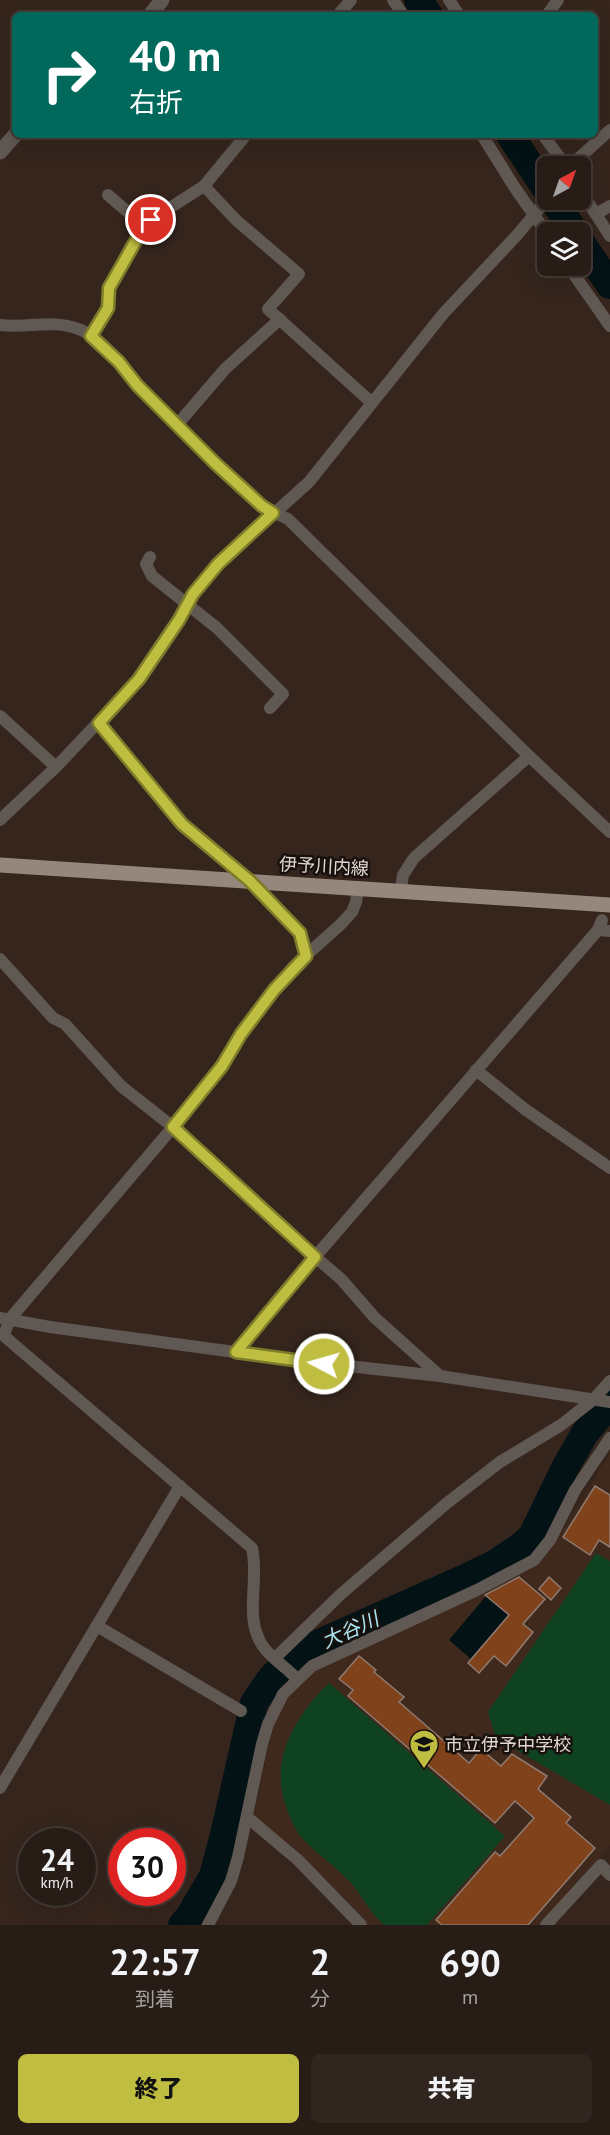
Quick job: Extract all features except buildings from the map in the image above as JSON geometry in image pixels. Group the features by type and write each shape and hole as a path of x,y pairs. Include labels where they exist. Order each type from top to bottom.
{"main road":[{"name":"伊予川内線","path":"0,865 610,905"}],"street":[{"path":"152,12 162,0"},
{"path":"341,12 351,0"},
{"path":"581,156 610,130"},
{"path":"0,152 12,138"},
{"path":"91,336 108,308 109,288 145,226 204,186 244,138"},
{"path":"484,138 540,222"},
{"path":"545,138 559,156"},
{"path":"204,186 236,220 299,274 268,309 372,403"},
{"path":"108,195 145,226"},
{"path":"591,206 610,236"},
{"path":"596,214 610,206"},
{"path":"0,820 56,767 139,679 179,620 193,594 218,564 309,482 442,315 538,210"},
{"path":"575,276 610,326"},
{"path":"177,425 225,369 280,319"},
{"path":"0,325 10,327 47,322 70,326 91,336 223,470 273,513 288,519 529,756 610,832"},
{"path":"150,557 146,564 152,576 217,628 283,694 270,708"},
{"path":"0,716 56,767"},
{"path":"99,723 182,824 250,881 300,933 306,956"},
{"path":"400,890 403,875 414,858 529,756"},
{"path":"295,1677 260,1642 255,1632 252,1548 4,1336 4,1319 173,1127 222,1066 241,1034 274,990 352,912 358,887"},
{"path":"236,1352 476,1070 603,927"},
{"path":"0,959 53,1018 65,1024 107,1072 173,1127 341,1279 375,1318 440,1376"},
{"path":"476,1070 526,1110 610,1168"},
{"path":"4,1319 236,1352 440,1376 600,1401"},
{"path":"277,1661 341,1593 447,1503 500,1462 600,1401 610,1381"},
{"path":"209,1924 231,1881 268,1724 283,1694 295,1677 312,1666 477,1590 534,1560 550,1540 575,1490 610,1438"},
{"path":"0,1788 180,1486"},
{"path":"97,1626 241,1711"},
{"path":"247,1817 298,1860 361,1925"},
{"path":"546,1925 601,1865 610,1875"}],"shaded area":[{"path":"610,1453 610,1845 538,1925 367,1925 346,1900 254,1816 276,1718 296,1686 318,1669 536,1563 560,1535"},
{"path":"486,1596 509,1615 471,1659 449,1640"}],"green space":[{"path":"596,1553 610,1561 610,1805 496,1738 488,1712"},
{"path":"329,1683 505,1836 427,1925 384,1925 350,1882 302,1838 291,1819 282,1789 283,1755 296,1724"}],"waterway":[{"name":"大谷川","path":"418,0 427,12"},
{"name":"大谷川","path":"512,138 537,176"},
{"name":"大谷川","path":"560,210 568,222"},
{"name":"大谷川","path":"591,257 610,285"},
{"name":"大谷川","path":"182,1925 213,1876 254,1703 271,1678 297,1653 465,1578 496,1563 520,1547 532,1536 585,1433 610,1404"}],"place":[{"name":"市立伊予中学校","path":"424,1770"}],"route":[{"path":"151,220 143,228 109,288 108,308 91,336 119,362 137,385 215,463 262,506 273,513 218,564 193,594 179,620 139,679 99,723 182,824 250,881 300,933 304,942 306,956 293,967 274,990 241,1034 222,1066 173,1127 315,1257 236,1352 324,1364"}]}
